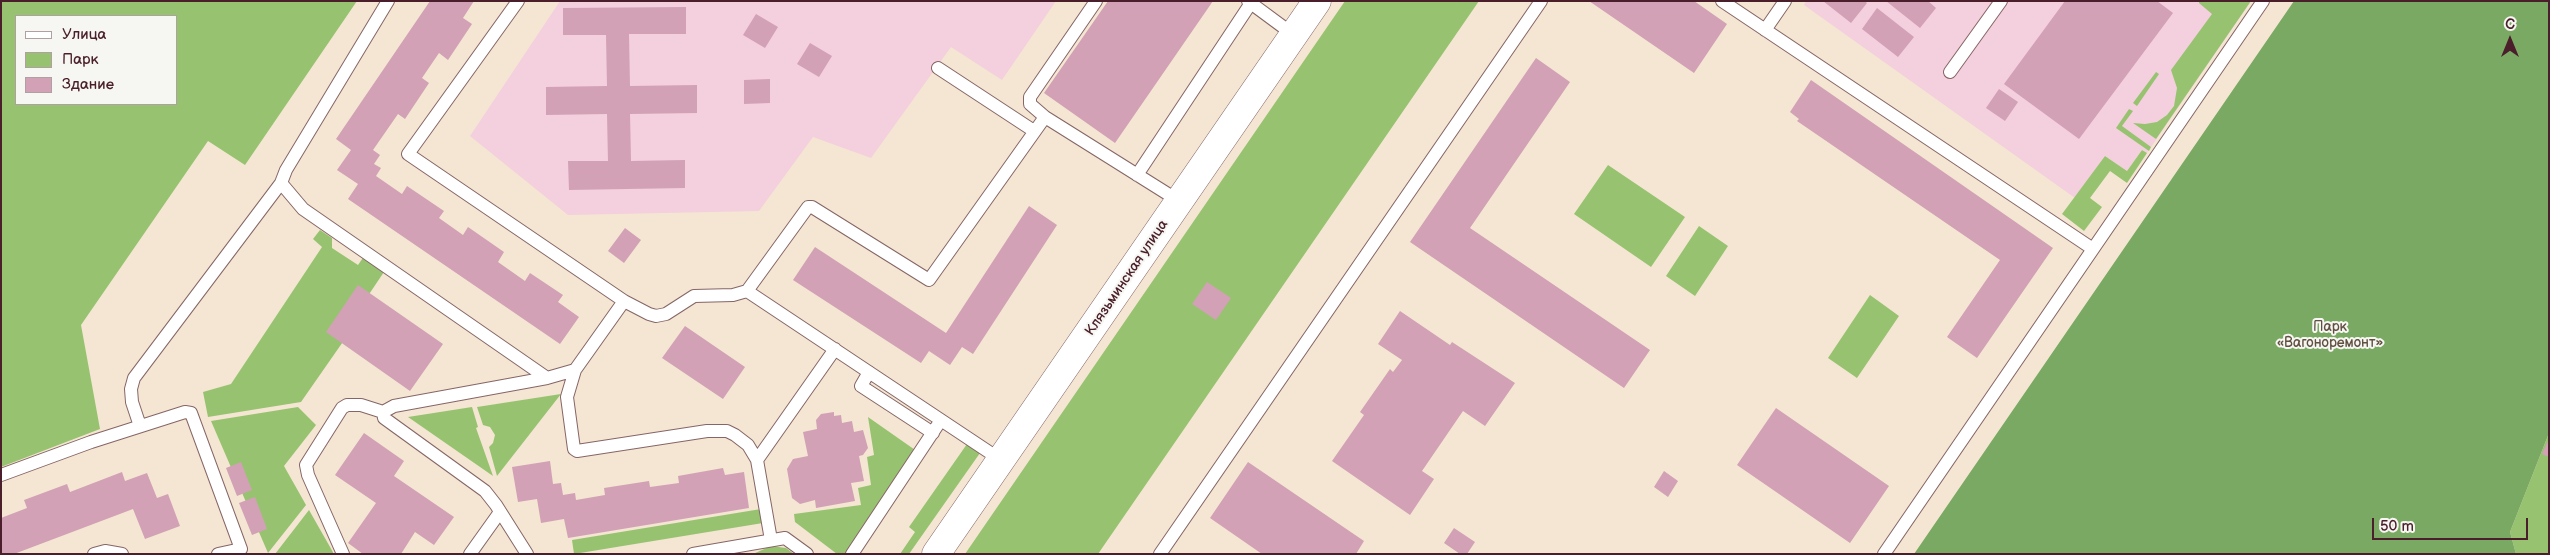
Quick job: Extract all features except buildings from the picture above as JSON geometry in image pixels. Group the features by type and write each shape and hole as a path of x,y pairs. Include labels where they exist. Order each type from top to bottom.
{"street":[{"name":"Клязьминская улица","path":"936,554 1317,1"}],"lane":[{"path":"140,426 132,402 131,389 134,378 281,183 286,170 388,1"},
{"path":"518,1 408,154 624,301 656,316 666,314 694,296 733,295 747,290 808,207 812,207 929,280 1044,117"},
{"path":"1096,1 1030,97 1030,104 1044,117 1179,201"},
{"path":"1160,554 1540,1"},
{"path":"1722,1 2093,248"},
{"path":"1765,30 1784,1"},
{"path":"1950,72 2001,1"},
{"path":"1884,554 2263,1"},
{"path":"1137,175 1249,2 1294,35"},
{"path":"938,68 1034,132"},
{"path":"281,183 303,209 547,378"},
{"path":"747,290 1001,460"},
{"path":"624,301 575,370 567,397 574,449 577,451 718,430 727,431 742,440 754,452 771,540"},
{"path":"757,460 835,349"},
{"path":"344,554 308,475 306,465 342,408 347,405 361,405 383,412 394,406 547,378 575,370"},
{"path":"869,372 862,386 932,433"},
{"path":"1,475 140,426 185,412 191,414 241,549 218,554"},
{"path":"383,412 384,418 484,491 527,554"},
{"path":"852,554 941,420"},
{"path":"470,554 500,512"},
{"path":"693,554 785,538 806,554"},
{"path":"94,554 105,551 122,554"}],"shaded area":[{"path":"560,1 1056,1 1002,80 951,47 871,158 813,137 759,211 568,215 470,136"},
{"path":"1806,1 2251,1 2147,153 2142,150 2127,171 2105,156 2075,198 1804,5"}],"green space":[{"path":"1,1 357,1 245,165 208,141 81,325 100,429 1,467"},
{"path":"1345,1 1479,1 1098,554 965,554"},
{"path":"2199,1 2251,1 2156,139 2133,123 2157,122 2167,115 2174,106 2177,88 2171,70 2212,14"},
{"name":"Парк «Вагоноремонт»","path":"2294,1 2549,1 2549,433 2510,532 2516,554 1914,554"},
{"path":"2156,72 2159,74 2137,106 2133,103"},
{"path":"2129,109 2133,111 2122,126 2151,147 2149,151 2116,128"},
{"path":"2142,150 2147,153 2127,183 2110,171 2090,198 2102,207 2084,231 2062,214 2105,156 2127,171"},
{"path":"1608,165 1685,217 1651,267 1574,214"},
{"path":"1699,226 1728,246 1695,296 1666,276"},
{"path":"320,230 332,238 332,248 358,265 367,252 388,266 345,330 347,336 301,402 208,417 203,392 231,384 322,247 313,239"},
{"path":"1870,295 1899,316 1857,378 1828,358"},
{"path":"561,394 497,476 489,447 493,443 495,435 490,427 483,425 477,407"},
{"path":"298,407 316,425 284,466 306,505 268,553 211,421"},
{"path":"472,407 478,427 476,428 493,476 408,417"},
{"path":"868,417 918,452 847,554 837,554 795,522 794,514 861,505 858,488 871,485 867,457 874,455"},
{"path":"2549,433 2549,554 2516,554 2510,532"},
{"path":"967,444 980,453 909,554 900,554 915,532 909,527"},
{"path":"761,509 763,523 574,554 572,540"},
{"path":"309,510 334,554 275,554"},
{"path":"771,546 786,548 794,554 753,554"}]}
